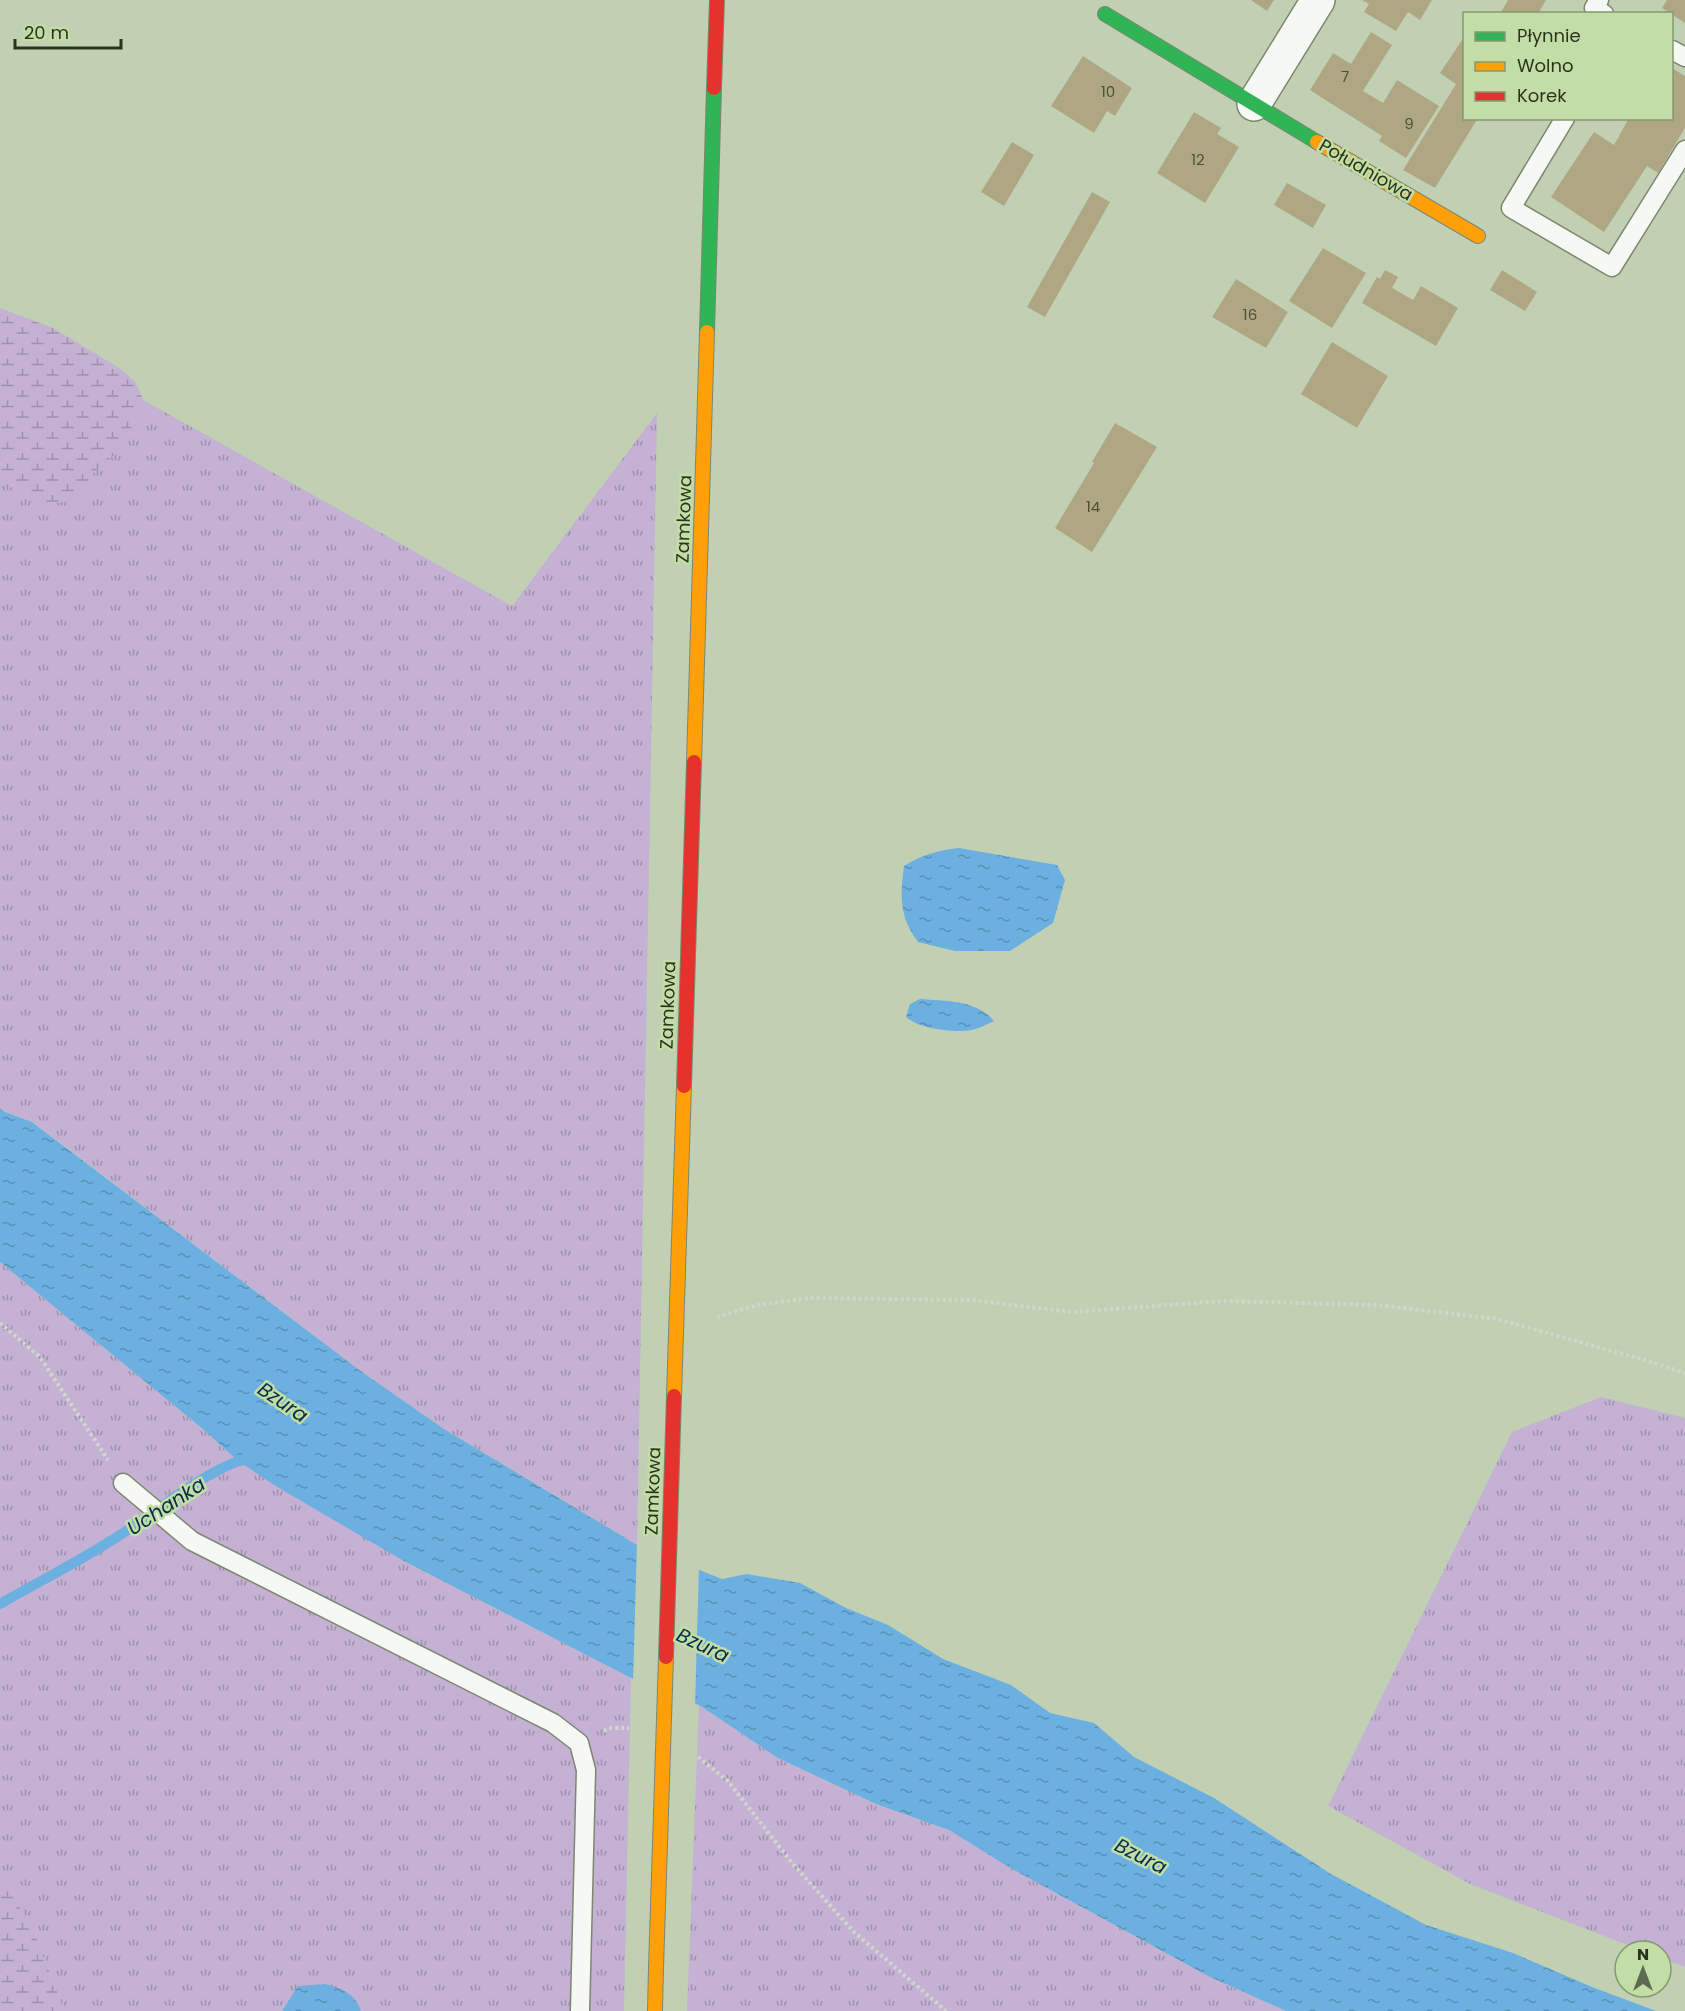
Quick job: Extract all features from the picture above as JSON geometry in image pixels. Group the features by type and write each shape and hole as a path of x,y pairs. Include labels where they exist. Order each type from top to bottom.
{"main road":[{"name":"Zamkowa","path":"655,2011 717,0"},
{"name":"Południowa","path":"1105,14 1478,236"}],"street":[{"path":"1254,104 1318,0"}],"lane":[{"path":"1599,0 1594,8 1601,12"},
{"path":"1564,120 1511,208 1612,267 1685,150"},
{"path":"123,1483 192,1541 553,1723 579,1743 586,1770 580,2011"}],"path":[{"path":"717,1317 757,1305 810,1298 971,1300 1072,1312 1223,1301 1377,1305 1497,1319 1685,1373"},
{"path":"0,1323 40,1357 123,1483"},
{"path":"579,1743 609,1728 631,1728"},
{"path":"692,1751 728,1781 792,1863 854,1932 946,2011"}],"green space":[{"path":"0,308 53,328 121,369 135,382 144,401 121,449 94,472 78,500 49,504 0,482"},
{"path":"0,320 512,606 657,413 637,1545 444,1429 362,1372 33,1122 0,1108"},
{"path":"0,1262 204,1430 237,1460 402,1560 631,1678 624,2011 0,2011"},
{"path":"1601,1397 1685,1418 1685,1967 1673,1962 1673,1939 1613,1939 1470,1884 1328,1806 1512,1432"},
{"path":"699,1705 778,1758 876,1804 949,1830 1007,1866 1208,1976 1286,2011 687,2011"},
{"path":"0,1878 31,1925 62,2004 61,2011 0,2011"}],"water":[{"path":"959,848 1057,865 1065,880 1053,923 1010,951 955,951 918,942 907,924 902,906 904,866 930,854"},
{"path":"920,999 970,1005 987,1014 994,1021 977,1029 964,1031 919,1025 906,1017 910,1004"},
{"name":"Bzura","path":"0,1108 32,1122 362,1372 444,1429 637,1545 722,1579 747,1574 800,1583 846,1608 888,1625 943,1659 1011,1685 1050,1713 1094,1723 1134,1757 1214,1798 1331,1874 1426,1925 1513,1953 1613,1995 1613,1999 1624,1999 1656,2011 1286,2011 1208,1976 1007,1866 949,1830 876,1804 778,1758 699,1705 631,1678 402,1560 274,1485 237,1460 204,1430 0,1262"},
{"path":"325,1984 351,1996 361,2011 282,2011 298,1986"}],"pier":[{"path":"637,1542 699,1566 695,1707 633,1682"}],"building":[{"path":"1251,0 1274,0 1267,11"},
{"path":"1362,0 1432,0 1420,20 1408,12 1396,31 1364,12 1369,4"},
{"path":"1508,0 1546,0 1539,12 1501,12"},
{"path":"1667,0 1685,0 1685,23 1673,15 1673,12 1662,8"},
{"path":"1371,32 1392,45 1363,91 1383,103 1397,80 1439,106 1406,158 1379,141 1382,136 1310,90 1333,53 1351,64"},
{"path":"1463,38 1463,120 1477,120 1435,188 1403,170 1456,84 1440,73"},
{"path":"1083,56 1132,88 1115,116 1107,111 1094,133 1051,106"},
{"path":"1673,69 1685,76 1685,128 1658,173 1647,166 1604,232 1551,197 1594,132 1614,145 1628,120 1673,120"},
{"path":"1194,112 1221,128 1217,134 1239,147 1205,203 1157,173"},
{"path":"1012,142 1034,155 1004,206 981,192"},
{"path":"1287,183 1326,205 1313,228 1274,205"},
{"path":"1092,192 1110,202 1045,317 1027,307"},
{"path":"1323,248 1366,273 1332,328 1289,301"},
{"path":"1385,270 1398,277 1392,288 1413,300 1421,286 1458,308 1436,346 1362,303 1377,277 1380,279"},
{"path":"1502,270 1537,292 1525,311 1490,290"},
{"path":"1236,279 1288,312 1266,348 1212,317"},
{"path":"1332,342 1388,376 1357,428 1301,394"},
{"path":"1115,423 1157,447 1092,552 1055,528"}],"waterway":[{"name":"Uchanka","path":"0,1604 106,1544 201,1480 235,1462 250,1458"}],"traffic: fast":[{"path":"1105,14 1317,142"},
{"path":"707,332 714,88"}],"traffic: slow":[{"path":"1317,142 1478,236"},
{"path":"694,762 707,332"},
{"path":"674,1396 684,1086"},
{"path":"656,1968 666,1657"},
{"path":"655,2011 656,1968"}],"traffic: jam":[{"path":"714,88 717,0"},
{"path":"684,1086 694,762"},
{"path":"666,1657 674,1396"}]}
